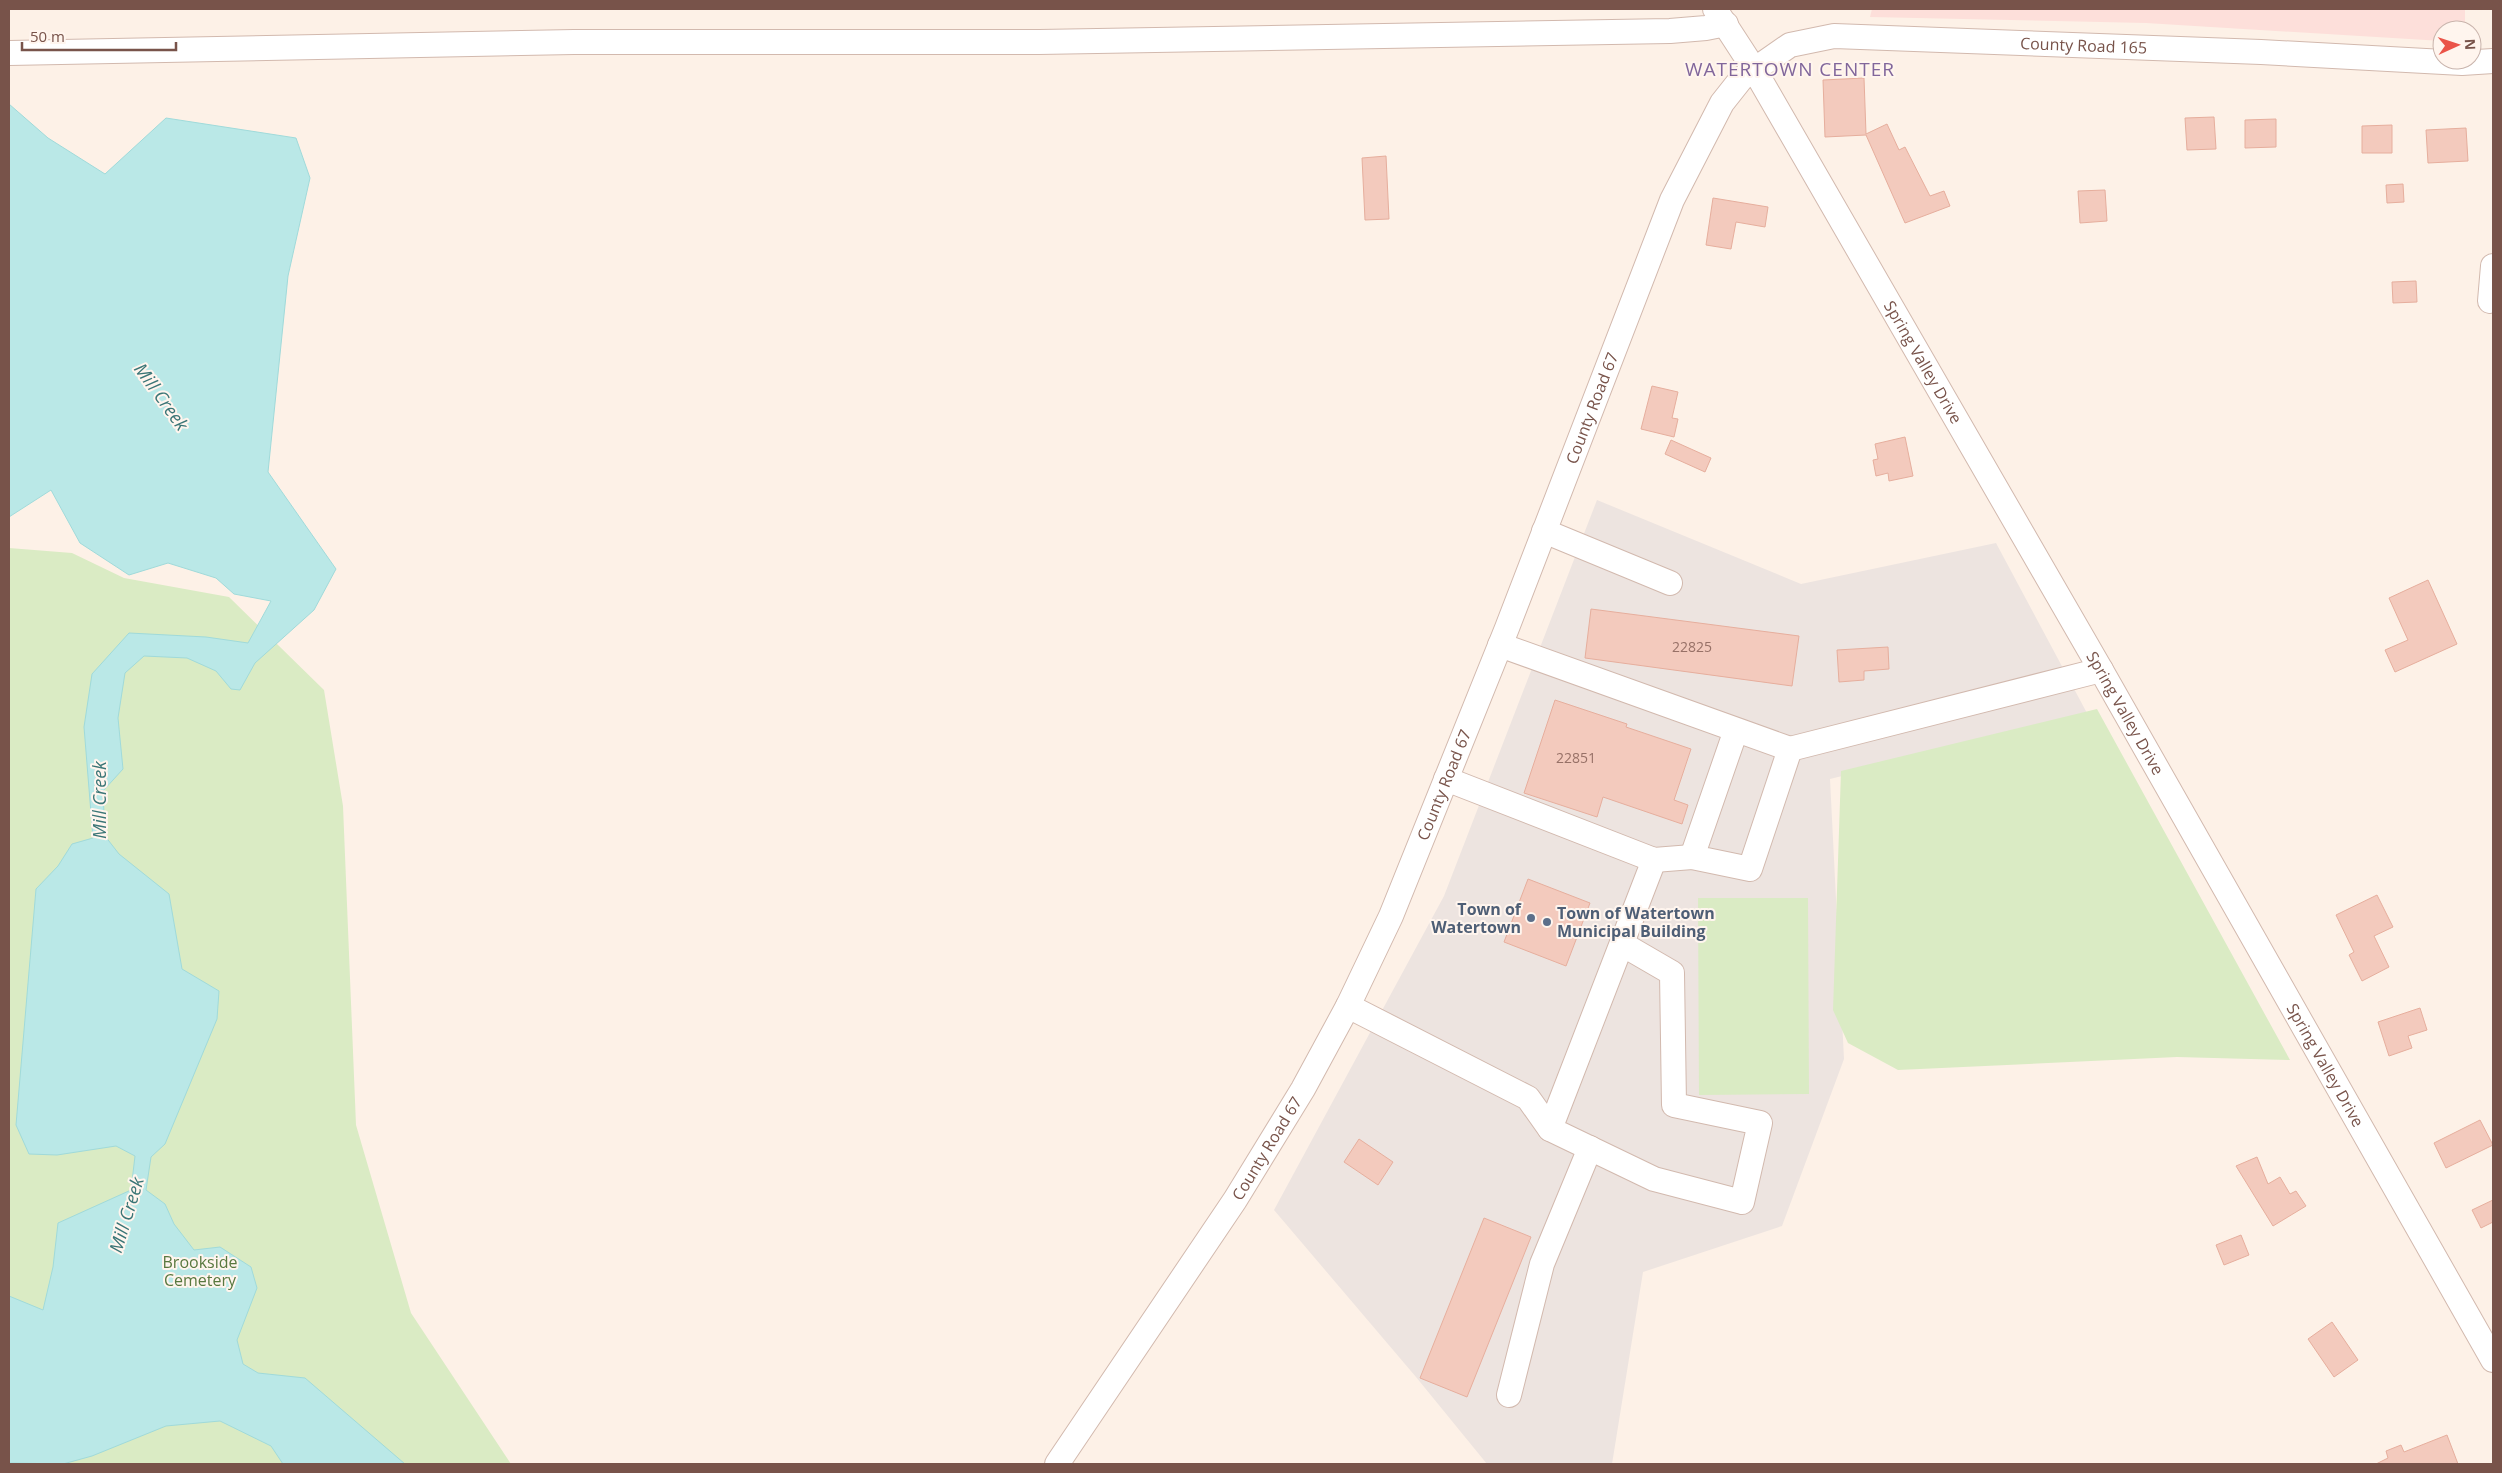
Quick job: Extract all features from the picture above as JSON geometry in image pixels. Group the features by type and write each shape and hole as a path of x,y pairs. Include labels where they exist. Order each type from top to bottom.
{"street":[{"path":"9,54 574,42 1039,42 1670,31 1706,28 1720,16 1754,69"},
{"name":"County Road 165","path":"1754,69 1790,45 1834,36 2261,52 2462,63 2493,61"},
{"name":"County Road 67","path":"1057,1464 1235,1200 1303,1089 1348,1006 1391,916 1500,645 1672,200 1722,103 1741,80 1754,69"},
{"name":"Spring Valley Drive","path":"1754,69 2101,670 2493,1360"},
{"path":"2490,301 2493,266"},
{"path":"1544,531 1670,583"},
{"path":"1500,645 1790,749 2101,670"},
{"path":"1692,856 1736,730"},
{"path":"1446,779 1654,860 1692,856 1750,869 1790,749"},
{"path":"1550,1129 1654,860"},
{"path":"1348,1006 1528,1098 1550,1129 1654,1179 1742,1202 1760,1123 1674,1105 1672,973 1622,944"},
{"path":"1509,1395 1542,1264 1590,1148"}],"shaded area":[{"path":"1872,9 2465,9 2465,20 2432,20 2432,40 2146,23 1870,17"},
{"path":"1597,500 1801,584 1996,543 2088,715 1830,779 1844,1059 1782,1226 1643,1272 1612,1464 1487,1464 1274,1210 1444,896"}],"green space":[{"name":"Brookside Cemetery","path":"9,548 72,553 124,578 229,597 324,690 343,806 356,1125 411,1313 511,1464 9,1464"},
{"path":"2097,709 2290,1060 2177,1057 1898,1070 1848,1043 1833,1010 1841,771"},
{"path":"1698,898 1808,898 1809,1094 1699,1095"}],"water":[{"name":"Mill Creek","path":"9,104 48,138 105,174 166,118 296,138 310,178 288,276 268,472 336,569 314,610 255,663 240,690 231,689 216,671 187,658 144,656 125,673 118,718 123,769 103,791 105,836 119,854 169,894 182,969 219,991 217,1019 165,1144 151,1157 146,1190 165,1204 174,1224 194,1250 220,1247 251,1267 257,1288 237,1340 243,1364 258,1373 305,1378 405,1464 283,1464 271,1446 220,1421 166,1426 92,1456 63,1464 9,1463 9,1296 43,1310 53,1267 58,1223 131,1190 135,1156 116,1146 57,1155 29,1154 16,1125 36,889 58,866 72,844 93,838 84,727 92,674 129,633 206,637 248,643 271,601 234,594 216,578 168,563 129,575 80,543 51,490 9,517"}],"building":[{"path":"1864,78 1866,134 1887,124 1899,150 1905,147 1930,196 1944,191 1950,206 1905,223 1866,135 1825,137 1823,80"},
{"path":"2214,117 2216,149 2187,150 2185,118"},
{"path":"2276,119 2276,147 2245,148 2245,120"},
{"path":"2392,125 2392,153 2362,153 2362,126"},
{"path":"2466,128 2468,161 2428,163 2426,130"},
{"path":"1386,156 1389,219 1365,220 1362,158"},
{"path":"2403,184 2404,202 2387,203 2386,185"},
{"path":"2105,190 2107,221 2080,223 2078,191"},
{"path":"1713,198 1768,207 1765,227 1736,222 1731,249 1706,245"},
{"path":"2416,281 2417,302 2393,303 2392,282"},
{"path":"1652,386 1678,392 1672,418 1678,419 1674,437 1641,429"},
{"path":"1905,437 1913,476 1889,481 1888,473 1876,476 1873,460 1878,459 1875,444"},
{"path":"1671,440 1711,458 1705,472 1665,454"},
{"path":"2428,580 2457,644 2395,672 2385,650 2408,640 2389,598"},
{"path":"1591,609 1799,636 1792,686 1585,658"},
{"path":"1888,647 1889,669 1864,671 1864,680 1839,682 1837,650"},
{"path":"1555,700 1627,724 1626,727 1691,749 1674,800 1688,805 1682,824 1603,797 1597,817 1524,793"},
{"name":"Town of Watertown Municipal Building","path":"1528,879 1590,903 1566,966 1504,942"},
{"path":"2377,895 2393,927 2374,936 2389,967 2362,981 2349,955 2354,952 2336,915"},
{"path":"2420,1008 2427,1030 2408,1036 2412,1048 2389,1056 2378,1022"},
{"path":"2480,1120 2493,1145 2446,1168 2434,1143"},
{"path":"1359,1139 1393,1162 1378,1185 1344,1162"},
{"path":"2257,1157 2268,1184 2280,1177 2290,1194 2296,1191 2306,1206 2273,1226 2236,1166"},
{"path":"2493,1200 2493,1222 2481,1228 2472,1210"},
{"path":"1484,1218 1531,1237 1467,1397 1420,1378"},
{"path":"2241,1235 2249,1255 2224,1265 2216,1245"},
{"path":"2332,1322 2358,1360 2334,1377 2308,1339"},
{"path":"2447,1435 2458,1464 2376,1464 2388,1458 2386,1451 2401,1445 2404,1452"}],"place":[{"name":"Town of Watertown","path":"1531,918"},
{"name":"Town of Watertown Municipal Building","path":"1547,922"}],"district":[{"name":"WATERTOWN CENTER","path":"1790,69"}]}
